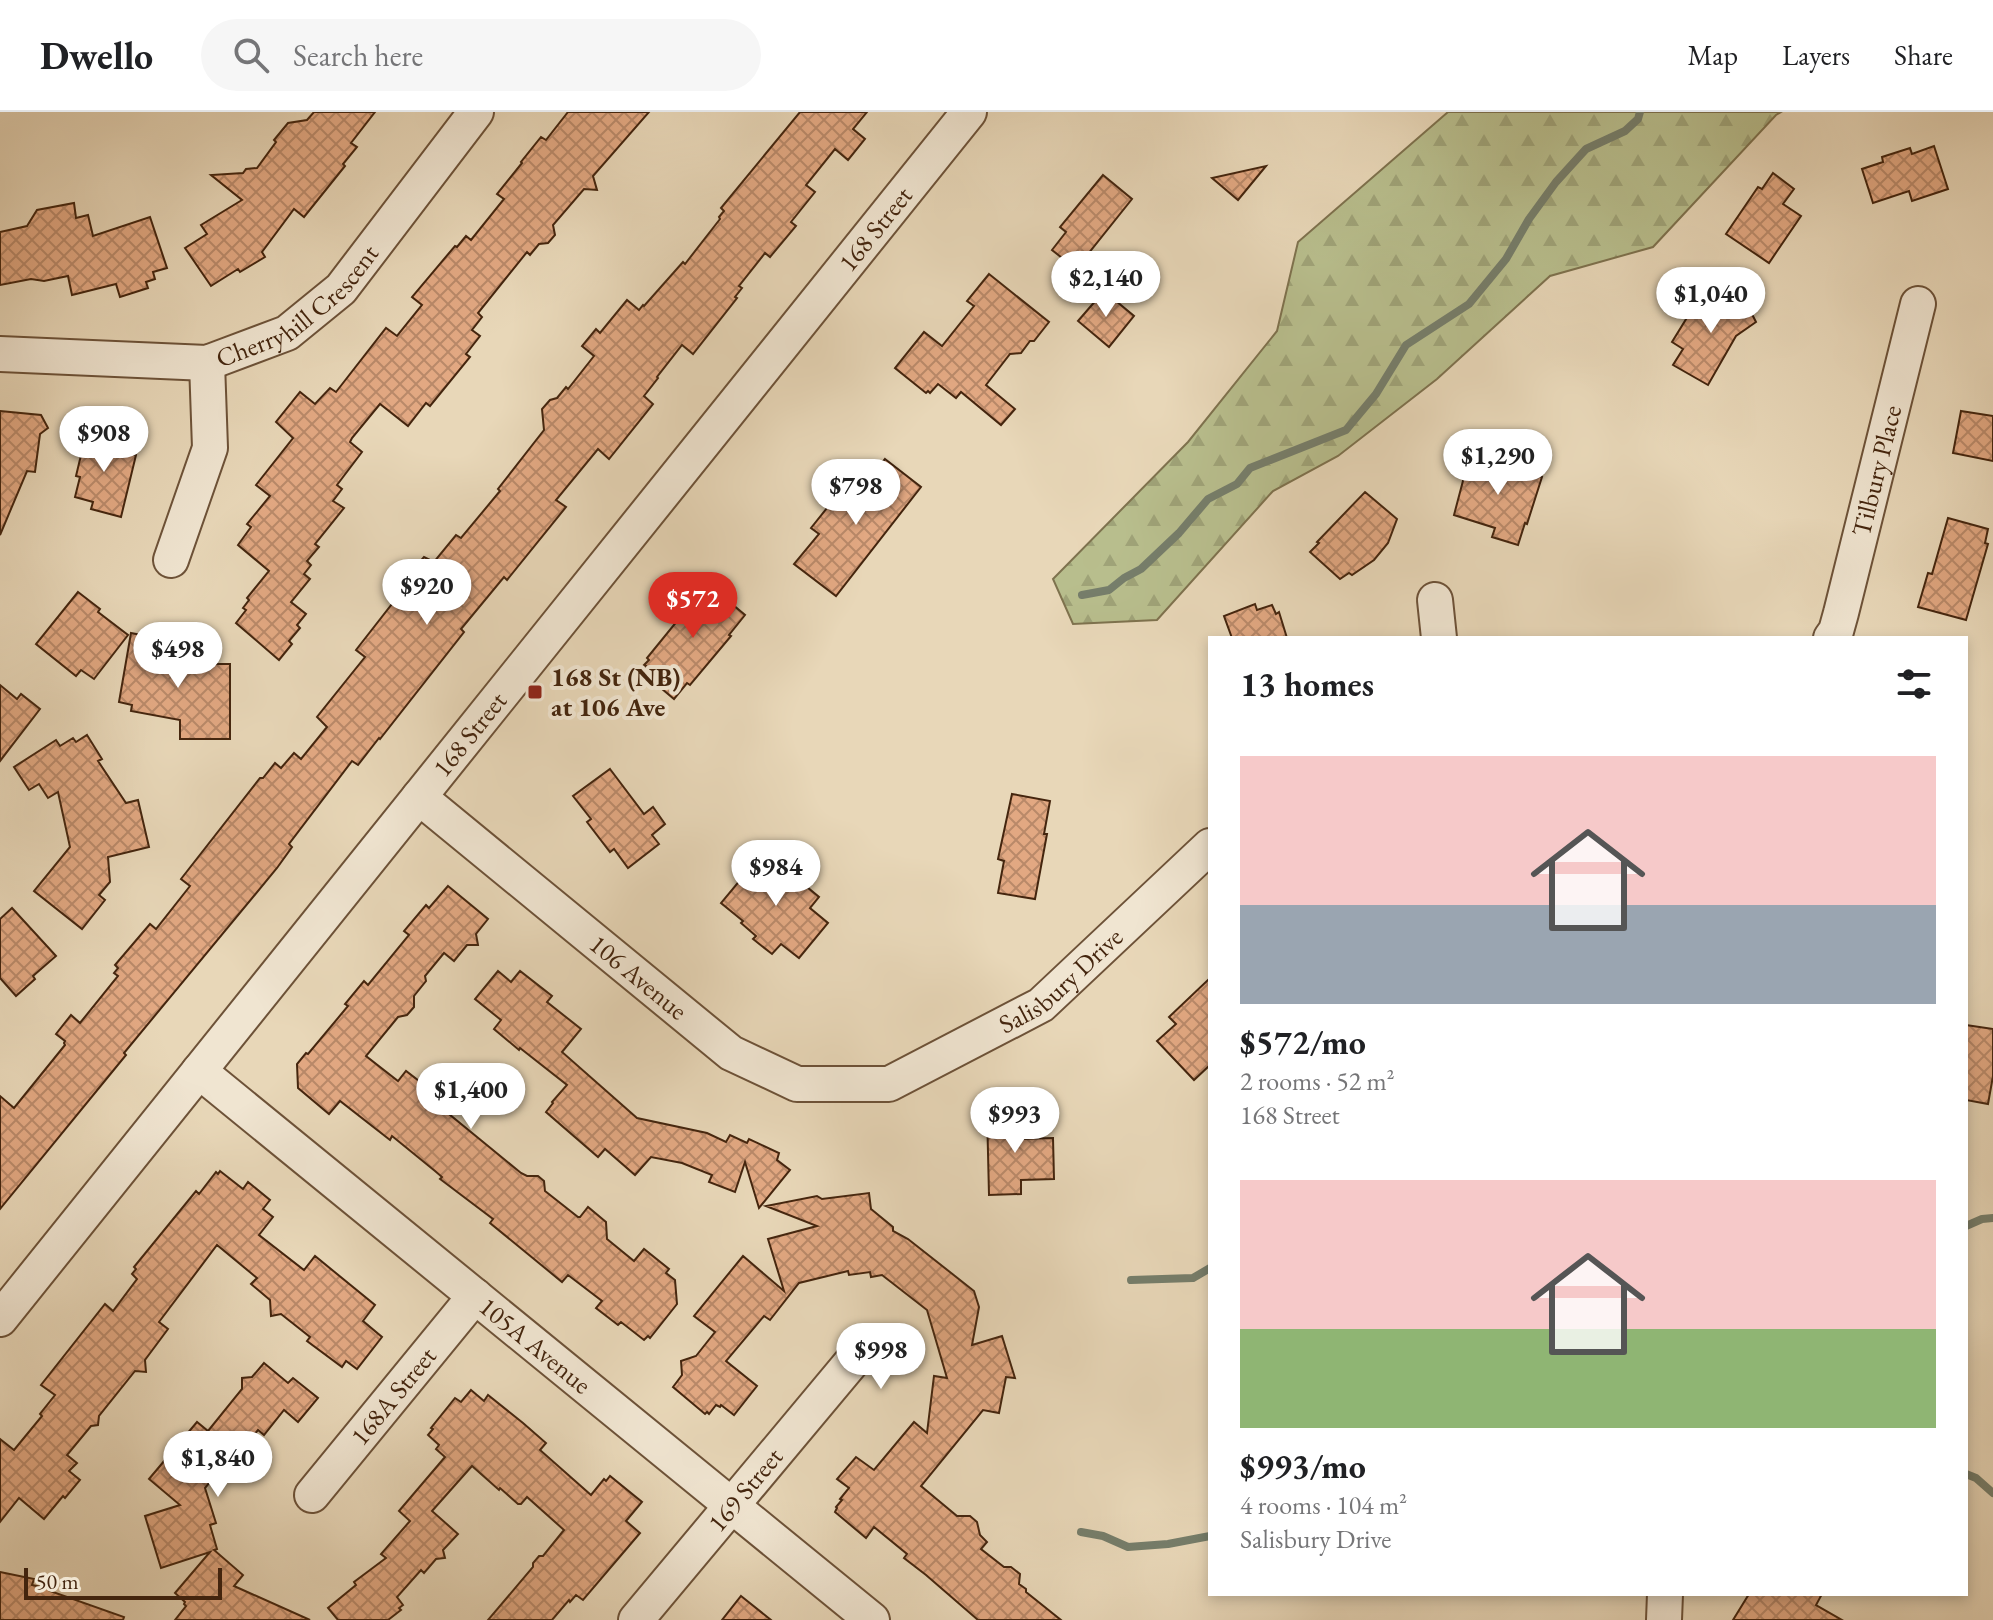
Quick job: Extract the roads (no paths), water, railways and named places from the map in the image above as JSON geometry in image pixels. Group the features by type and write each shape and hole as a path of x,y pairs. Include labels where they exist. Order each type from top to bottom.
{"street":[{"name":"Cherryhill Crescent","path":"0,354 207,363 287,333 341,289 476,112"},
{"name":"168 Street","path":"0,1319 969,112"},
{"name":"Tilbury Place","path":"1832,636 1841,613 1918,304"},
{"path":"171,560 210,448 207,363"},
{"path":"1435,600 1439,636"},
{"name":"106 Avenue","path":"419,797 731,1053 797,1084 889,1084"},
{"name":"Salisbury Drive","path":"889,1084 1041,1005 1208,848"},
{"name":"105A Avenue","path":"199,1071 872,1620"},
{"name":"168A Street","path":"312,1495 475,1296"},
{"name":"169 Street","path":"636,1620 855,1358"},
{"path":"1664,1620 1665,1596"}],"waterway":[{"path":"1082,595 1109,590 1141,569 1179,533 1208,499 1237,484 1250,468 1346,430 1376,394 1406,345 1469,304 1506,259 1529,219 1556,182 1586,149 1625,131 1638,119 1640,112"},
{"path":"1968,1225 1993,1218"},
{"path":"1131,1280 1193,1278 1208,1269"},
{"path":"1968,1475 1993,1493"},
{"path":"1081,1532 1103,1536 1128,1547 1208,1536"}],"place":[{"name":"168 St (NB) at 106 Ave","path":"535,692"}]}
